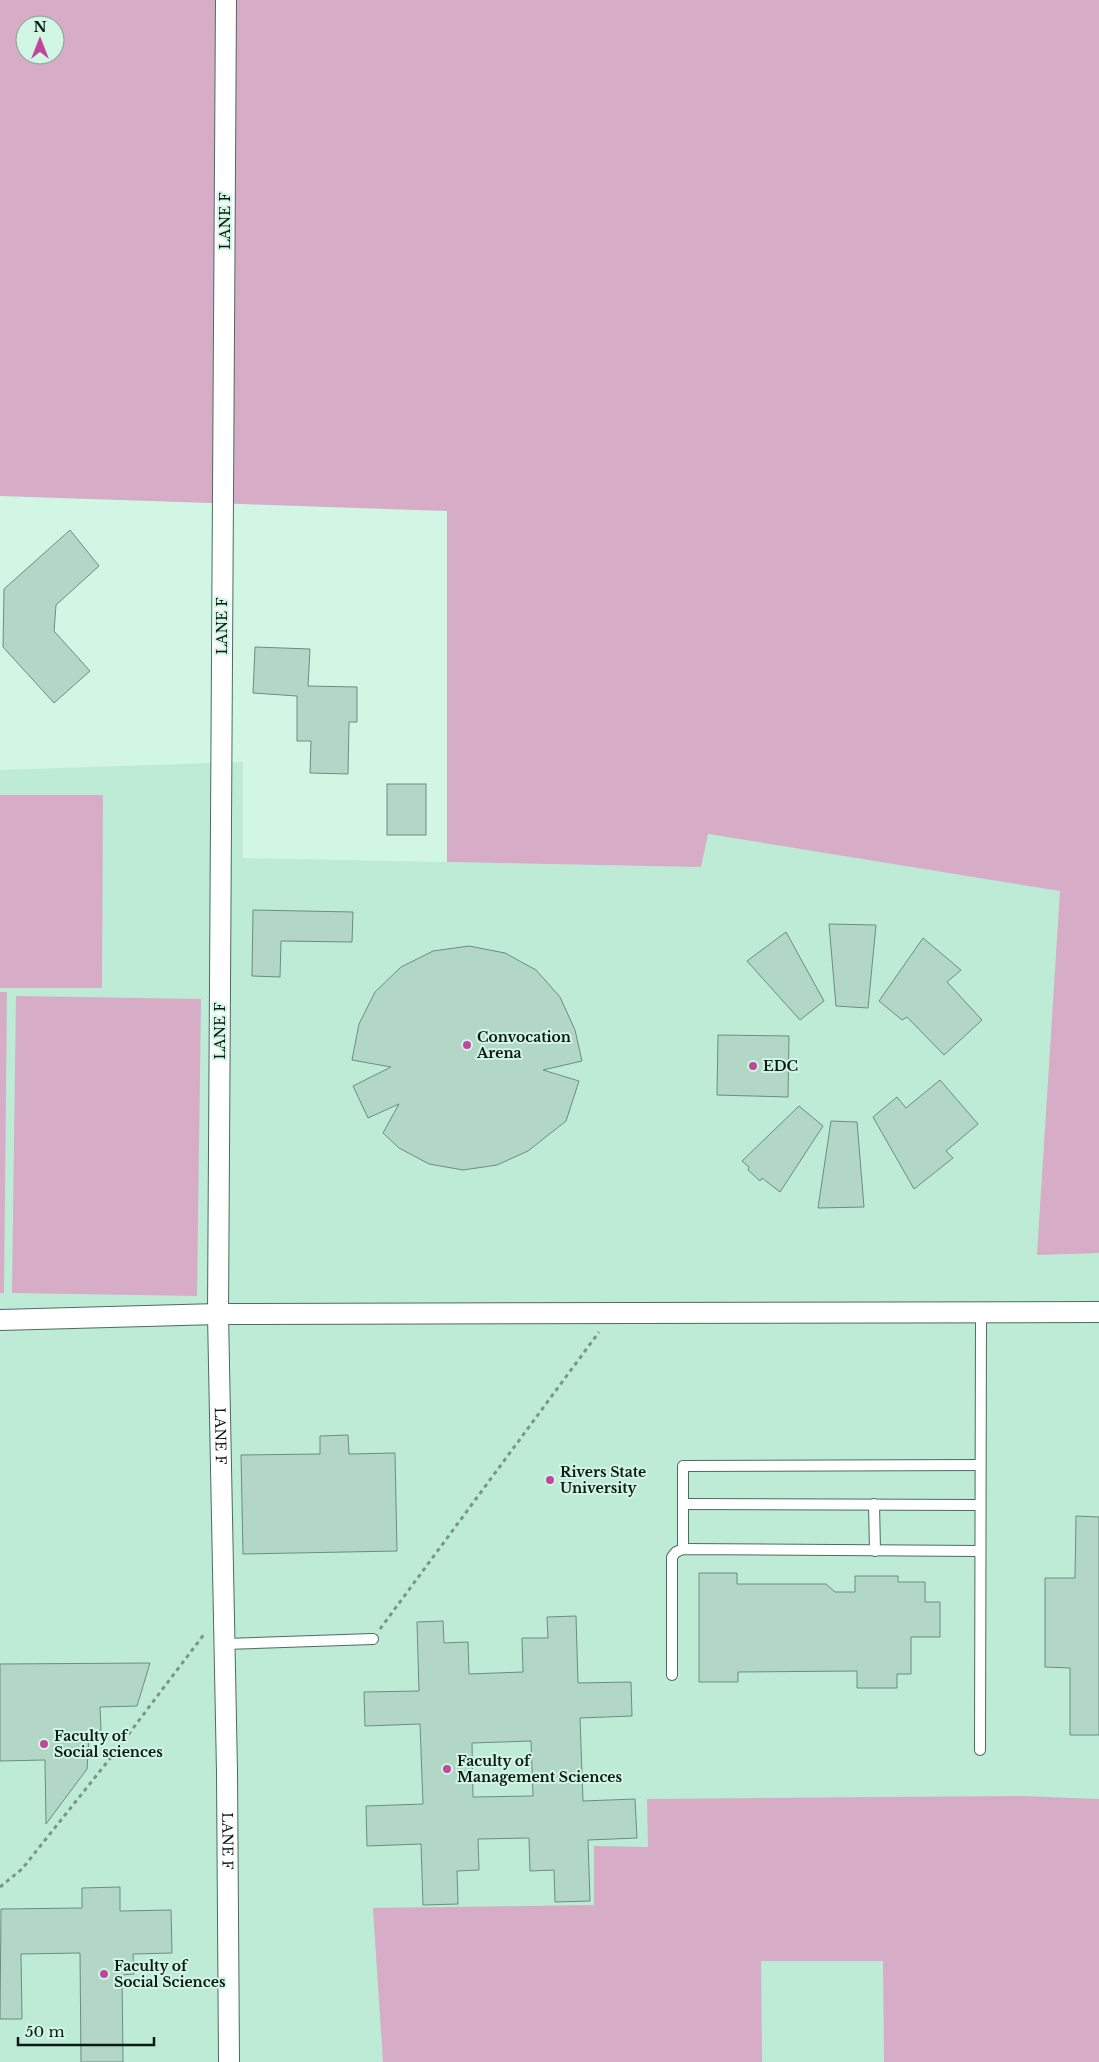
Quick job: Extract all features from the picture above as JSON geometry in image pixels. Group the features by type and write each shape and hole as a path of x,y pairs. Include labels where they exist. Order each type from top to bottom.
{"street":[{"name":"LANE F","path":"226,0 218,1314 227,1782 229,2062"},
{"path":"0,1320 218,1314 1099,1312"}],"lane":[{"path":"980,1750 981,1313"},
{"path":"684,1549 684,1466 980,1465"},
{"path":"683,1504 980,1505"},
{"path":"874,1504 875,1550"},
{"path":"672,1675 672,1556 676,1552 684,1549 980,1550"},
{"path":"224,1644 373,1639"}],"path":[{"path":"373,1639 612,1314"},
{"path":"0,1887 22,1869 112,1756 206,1631"}],"shaded area":[{"path":"0,0 1099,0 1099,1253 1037,1255 1060,891 708,834 701,867 447,862 447,511 0,496"},
{"name":"Rivers State University","path":"243,762 243,858 701,867 707,834 1099,897 1099,2062 0,2062 0,770"},
{"path":"0,795 103,795 102,988 0,988"},
{"path":"0,992 7,992 4,1293 0,1293"},
{"path":"16,996 201,999 197,1296 12,1293"},
{"path":"1020,1796 1099,1799 1099,2062 884,2062 883,1961 761,1961 762,2062 383,2062 373,1908 594,1905 594,1846 648,1847 647,1799"}],"building":[{"path":"70,530 99,566 56,605 54,631 90,671 54,703 3,647 4,589"},
{"path":"255,647 310,649 308,686 357,687 357,722 349,722 348,774 310,773 311,741 297,741 297,696 253,693"},
{"path":"387,784 426,784 426,835 387,835"},
{"path":"253,910 353,912 352,942 281,941 280,977 252,976"},
{"path":"829,924 876,925 868,1008 836,1006"},
{"name":"EDC","path":"786,932 824,1001 800,1020 747,961"},
{"path":"923,938 961,970 947,982 982,1020 944,1055 907,1017 902,1020 879,1001"},
{"name":"Convocation Arena","path":"469,946 505,953 536,970 560,997 575,1030 582,1061 543,1070 579,1081 566,1121 528,1151 497,1165 463,1170 429,1164 399,1148 383,1133 399,1104 368,1118 353,1086 391,1067 352,1060 359,1024 375,992 401,967 433,951"},
{"name":"EDC","path":"718,1035 789,1036 788,1097 717,1095"},
{"path":"940,1080 978,1124 946,1151 953,1158 914,1189 873,1117 897,1097 906,1108"},
{"name":"EDC","path":"799,1106 823,1126 780,1192 762,1178 760,1181 748,1170 749,1167 742,1161"},
{"path":"831,1121 857,1122 864,1207 818,1208"},
{"path":"348,1435 349,1454 395,1453 397,1551 243,1554 241,1455 320,1454 320,1436"},
{"path":"1076,1516 1099,1517 1099,1735 1070,1735 1070,1668 1045,1667 1045,1578 1075,1578"},
{"path":"699,1573 737,1573 737,1584 826,1584 835,1592 855,1592 855,1576 898,1576 898,1582 925,1582 925,1602 940,1602 940,1637 911,1637 911,1674 897,1674 897,1688 857,1688 857,1671 738,1672 738,1682 699,1682"},
{"name":"Faculty of Management Sciences","path":"576,1616 578,1683 631,1682 632,1716 580,1718 583,1801 635,1799 637,1838 588,1840 590,1901 555,1902 554,1870 530,1871 529,1838 478,1839 479,1870 457,1871 458,1904 423,1905 421,1844 367,1846 366,1806 423,1804 420,1724 365,1726 364,1692 419,1691 417,1622 443,1621 444,1643 468,1642 469,1674 523,1672 522,1638 548,1638 547,1617","holes":["531,1741 533,1796 473,1797 472,1743"]},
{"name":"Faculty of Social sciences","path":"150,1663 137,1706 100,1707 101,1730 89,1739 87,1769 46,1824 45,1760 0,1761 0,1664"},
{"name":"Faculty of Social Sciences","path":"120,1887 120,1911 171,1910 172,1953 133,1954 134,1974 122,1975 123,2062 81,2062 80,1953 21,1954 22,2019 0,2019 1,1909 82,1908 82,1888"}],"place":[{"name":"Convocation Arena","path":"467,1045"},
{"name":"EDC","path":"753,1066"},
{"name":"Rivers State University","path":"550,1480"},
{"name":"Faculty of Social sciences","path":"44,1744"},
{"name":"Faculty of Management Sciences","path":"447,1769"},
{"name":"Faculty of Social Sciences","path":"104,1974"}]}
